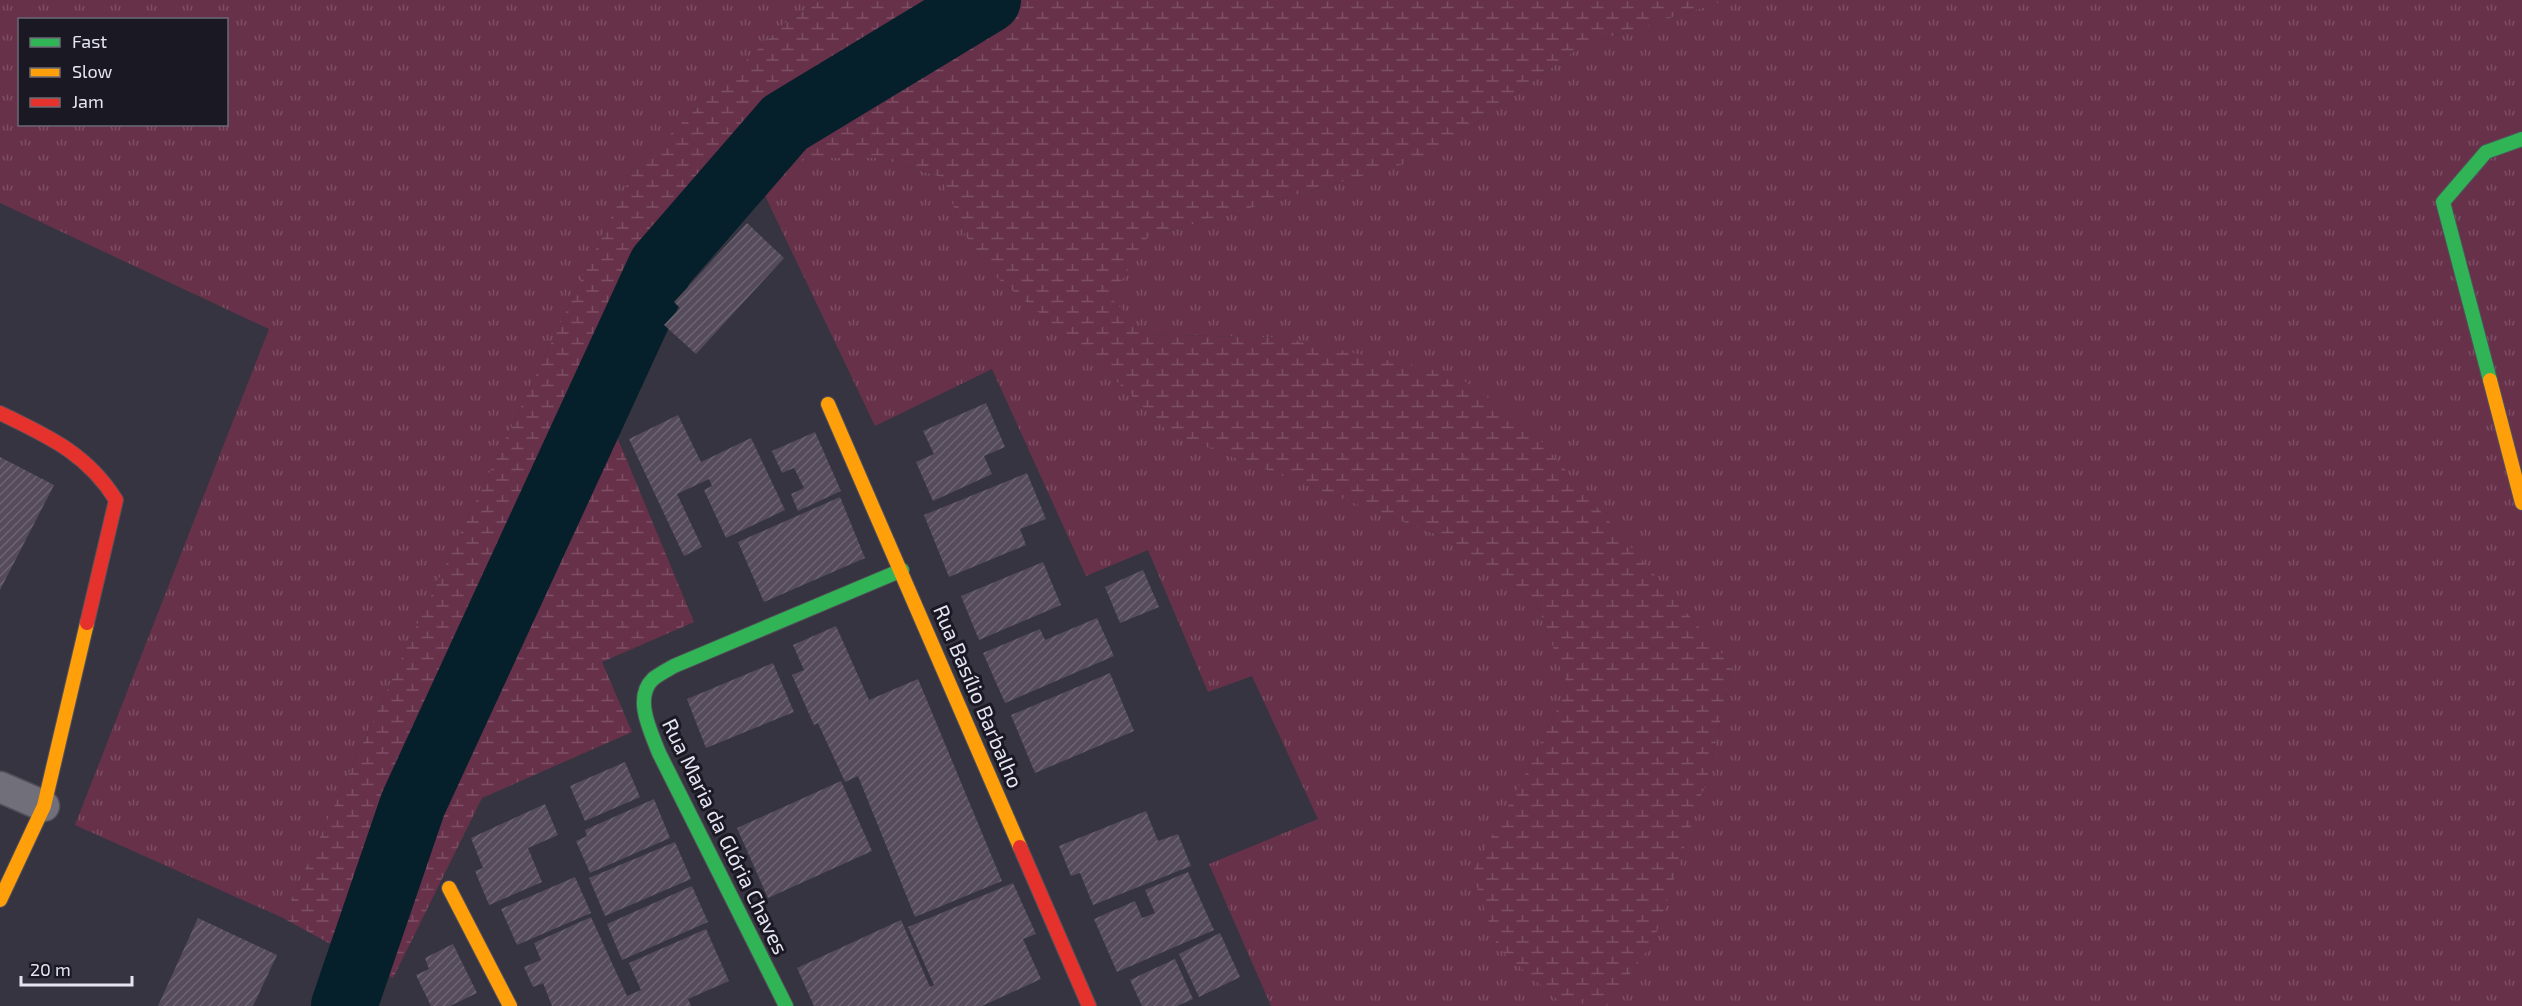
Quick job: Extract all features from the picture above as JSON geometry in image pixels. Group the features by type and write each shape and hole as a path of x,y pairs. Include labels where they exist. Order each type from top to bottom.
{"street":[{"path":"2522,139 2486,152 2443,202 2515,447 2522,503"},
{"name":"Rua Basílio Barbalho","path":"828,404 902,570 1089,1006"},
{"path":"0,413 72,450 94,467 108,484 116,500 44,806 0,900"},
{"name":"Rua Maria da Glória Chaves","path":"786,1006 659,753 648,722 644,701 650,682 674,666 902,570"},
{"path":"0,787 44,806"},
{"path":"449,888 510,1006"}],"green space":[{"path":"0,0 821,0 785,23 634,169 409,642 283,918 75,825 269,329 0,203"},
{"path":"821,0 1727,0 1581,46 1429,157 1148,237 1111,298 1145,334 1284,338 1456,375 1529,427 1732,666 1711,765 1654,941 1607,1006 1559,1001 1498,948 1472,873 1528,769 1568,687 1536,601 1446,538 1170,433 1083,349 991,273 967,238 941,177 879,158 804,158 760,185 661,298 610,420 694,622 602,662 632,732 482,798 393,978 283,918 409,642 634,169 785,23"},
{"path":"1727,0 2522,0 2522,1006 1607,1006 1654,940 1711,765 1732,666 1635,553 1284,338 1144,334 1111,298 1148,237 1429,157 1581,46"},
{"path":"804,158 879,158 941,177 967,238 991,273 1083,349 1170,433 1446,538 1536,601 1568,687 1528,769 1607,1006 1271,1006 1209,864 1318,819 1252,676 1208,692 1148,550 1086,576 992,369 875,426 760,185"}],"building":[{"path":"747,223 784,258 696,354 664,325 680,308 674,302"},
{"path":"986,403 1005,447 984,456 992,474 933,501 916,462 934,454 923,431"},
{"path":"678,415 701,462 751,438 785,510 726,538 704,490 712,486 709,479 677,494 702,547 684,556 629,439"},
{"path":"815,432 841,491 798,511 791,494 804,488 794,468 782,473 772,451"},
{"path":"0,457 54,485 0,590"},
{"path":"1027,473 1046,519 1020,529 1026,545 949,577 924,515"},
{"path":"840,497 865,558 764,602 738,542"},
{"path":"1043,562 1061,605 979,640 961,596"},
{"path":"1143,570 1159,607 1120,623 1105,587"},
{"path":"1097,618 1114,656 1005,703 983,653 1040,629 1045,640"},
{"path":"836,626 869,700 918,679 1002,881 915,917 858,776 845,782 818,723 814,725 792,675 804,670 793,645"},
{"path":"773,663 794,712 706,748 687,699"},
{"path":"1110,673 1134,731 1035,773 1011,715"},
{"path":"625,762 640,797 585,821 570,786"},
{"path":"841,781 872,851 768,898 737,828"},
{"path":"654,799 670,838 590,873 576,841 587,836 585,830"},
{"path":"545,804 558,835 528,848 542,882 489,905 475,871 483,868 471,838"},
{"path":"1146,811 1158,841 1178,834 1191,866 1093,905 1080,873 1071,876 1059,846"},
{"path":"675,842 691,879 605,916 589,878"},
{"path":"1188,872 1214,930 1117,972 1094,919 1135,901 1142,918 1155,913 1145,890"},
{"path":"575,877 591,913 517,945 501,909"},
{"path":"1013,883 1036,934 1023,939 1041,979 982,1006 814,1006 797,968 901,920 930,987 934,985 908,927"},
{"path":"692,886 708,922 622,960 607,924"},
{"path":"591,917 627,996 641,990 629,963 706,929 729,981 688,999 691,1006 552,1006 543,983 533,987 524,967 541,960 534,943"},
{"path":"198,918 277,955 253,1006 158,1006"},
{"path":"1220,933 1240,977 1199,997 1179,954"},
{"path":"453,944 477,993 450,1006 431,1006 416,975 429,969 425,958"},
{"path":"1175,959 1193,999 1177,1006 1142,1006 1130,980"}],"waterway":[{"path":"344,1006 413,804 661,266 785,123 988,0"}],"traffic: fast":[{"path":"2490,380 2443,202 2486,152 2522,139"},
{"path":"786,1006 659,753 648,725 644,696 653,679 674,666 902,570"}],"traffic: slow":[{"path":"2490,380 2522,503"},
{"path":"828,404 1020,847"},
{"path":"0,900 44,806 87,623"},
{"path":"449,888 510,1006"}],"traffic: jam":[{"path":"0,413 50,438 79,458 105,484 116,500 87,623"},
{"path":"1020,847 1089,1006"}]}
